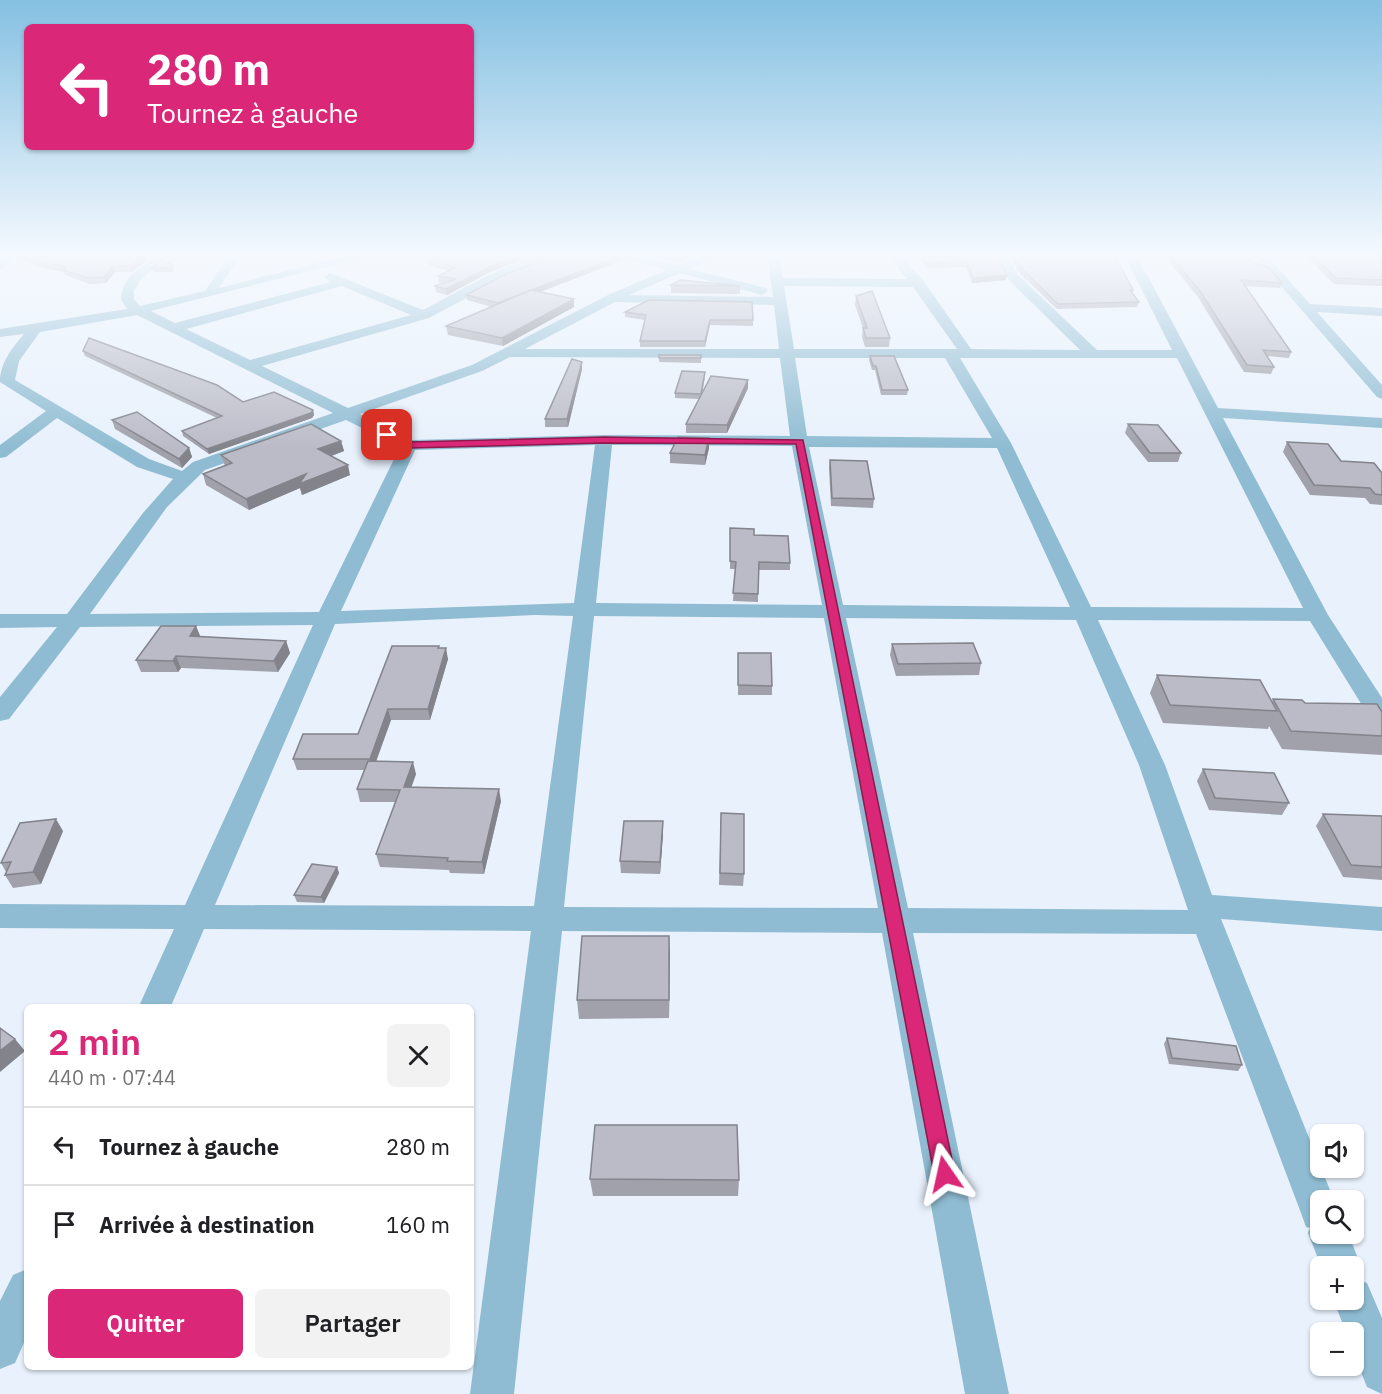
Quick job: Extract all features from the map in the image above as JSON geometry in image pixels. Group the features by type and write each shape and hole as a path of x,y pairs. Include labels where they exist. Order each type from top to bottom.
{"street":[{"path":"0,333 87,319"},
{"path":"157,319 409,445 604,440 1003,443"},
{"path":"173,328 206,319"},
{"path":"250,365 410,319"},
{"path":"0,713 184,477 215,460 477,368 570,319"},
{"path":"782,319 800,442 896,920 987,1394"},
{"path":"939,319 1003,443 1152,765 1204,914 1311,1190"},
{"path":"1057,319 1093,354"},
{"path":"1164,319 1317,615 1382,717"},
{"path":"1317,319 1382,394"},
{"path":"35,329 11,363 6,373 8,382 143,463 184,477"},
{"path":"506,353 1182,354"},
{"path":"0,453 55,412"},
{"path":"1210,412 1382,423"},
{"path":"492,1394 604,440"},
{"path":"156,1004 327,618 409,445"},
{"path":"0,621 327,618 536,609 1317,615"},
{"path":"0,916 896,920 1204,914 1382,919"},
{"path":"0,1348 24,1295"},
{"path":"1358,1310 1382,1372"}],"building":[{"path":"462,319 537,319 502,338 446,326"},
{"path":"645,319 753,319 710,320 705,341 640,341"},
{"path":"864,319 883,319 890,338 866,338 863,328 867,328"},
{"path":"1218,319 1268,319 1291,352 1263,350 1274,367 1247,365"},
{"path":"89,338 217,385 243,402 274,392 313,410 311,413 207,449 182,431 222,416 83,351"},
{"path":"659,355 701,355 701,358 659,358"},
{"path":"870,356 894,356 908,390 882,390 876,366 873,366"},
{"path":"572,359 582,362 567,419 545,419"},
{"path":"682,371 705,372 701,394 675,393"},
{"path":"711,376 748,380 727,425 686,424"},
{"path":"137,412 189,448 179,459 112,420"},
{"path":"311,424 341,441 318,449 348,465 299,484 306,474 246,499 203,474 232,463 221,455"},
{"path":"1128,424 1158,425 1181,453 1150,453"},
{"path":"678,437 709,438 705,455 670,453"},
{"path":"1287,442 1328,444 1341,461 1374,463 1382,473 1382,495 1375,494 1370,488 1314,485"},
{"path":"830,460 867,461 874,499 832,498"},
{"path":"730,528 754,529 754,535 788,536 790,563 759,562 758,594 733,593 736,562 730,561"},
{"path":"161,626 196,626 190,636 286,641 274,661 176,656 173,661 136,660"},
{"path":"973,643 981,663 898,664 892,644"},
{"path":"392,646 446,648 428,709 388,709 370,759 293,759 303,734 358,734"},
{"path":"738,653 771,653 772,686 738,685"},
{"path":"1157,675 1260,680 1277,711 1170,705"},
{"path":"1273,699 1302,700 1305,703 1377,704 1382,712 1382,736 1291,731"},
{"path":"368,761 413,762 404,787 499,789 482,862 376,854 400,790 357,789"},
{"path":"1203,769 1274,773 1289,803 1215,798"},
{"path":"721,813 744,814 744,874 720,873"},
{"path":"1323,814 1382,816 1382,867 1351,865"},
{"path":"56,819 33,872 5,875 11,862 1,863 20,823"},
{"path":"624,821 663,821 660,862 620,861"},
{"path":"312,864 337,867 321,897 294,895"},
{"path":"582,936 669,936 669,1000 577,1000"},
{"path":"0,1028 15,1039 0,1051"},
{"path":"1167,1038 1236,1046 1242,1065 1172,1058"},
{"path":"595,1125 737,1125 739,1180 590,1179"}],"route":[{"path":"387,435 409,445 604,440 800,442 945,1174"}]}
